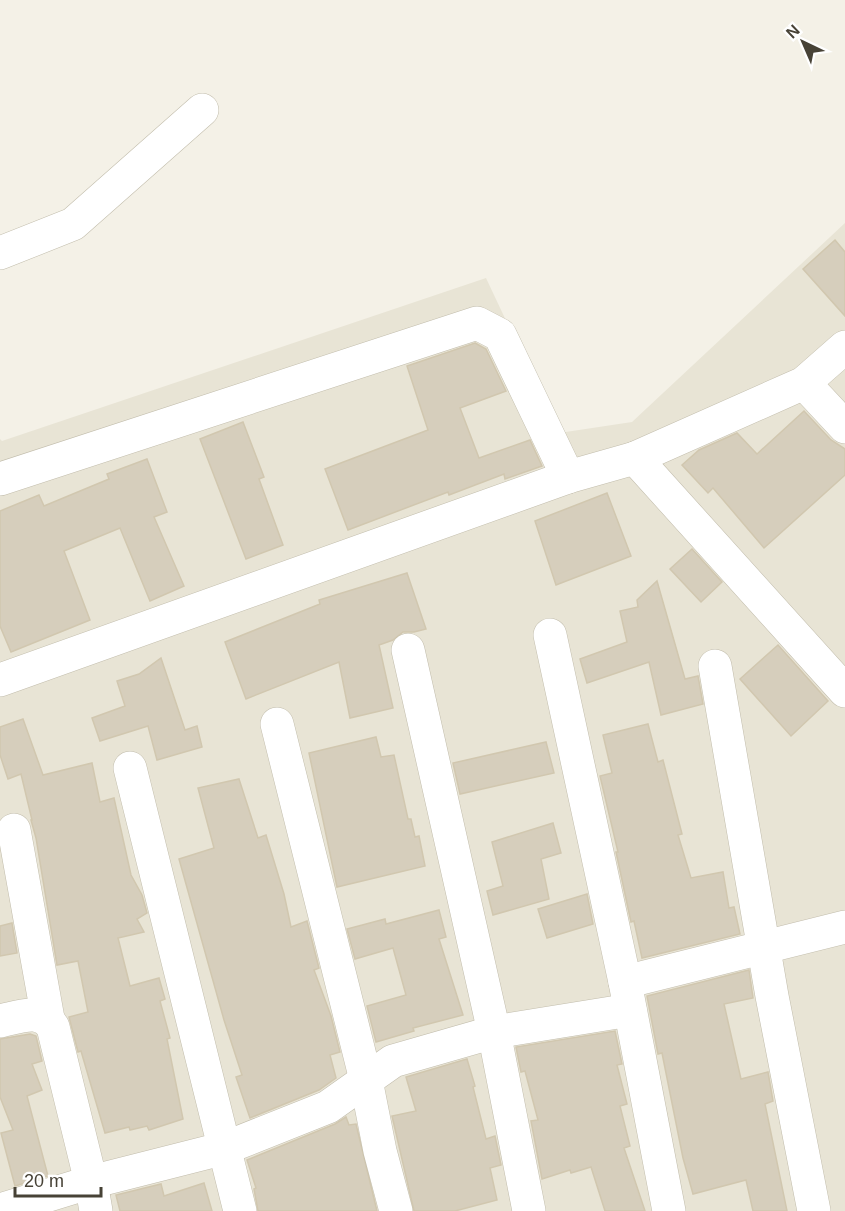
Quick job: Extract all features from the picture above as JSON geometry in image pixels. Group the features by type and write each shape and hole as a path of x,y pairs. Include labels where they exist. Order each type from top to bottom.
{"street":[{"path":"0,253 73,224 202,110"},
{"path":"0,478 477,323 500,335 568,477"},
{"path":"0,680 568,477 635,458 804,383 845,347"},
{"path":"804,383 845,427"},
{"path":"635,458 845,691"},
{"path":"550,635 627,996 669,1211"},
{"path":"408,650 494,1032 530,1211"},
{"path":"715,666 764,947 814,1211"},
{"path":"277,724 366,1080 380,1151 396,1211"},
{"path":"130,768 240,1211"},
{"path":"14,830 48,1018 53,1027 93,1196"},
{"path":"0,1210 93,1196 225,1149 328,1107 393,1062 627,996 764,947 845,927"},
{"path":"0,1021 38,1014 48,1018"}],"shaded area":[{"path":"845,223 845,1211 0,1211 0,439 2,441 486,278 559,433 632,422"}],"building":[{"path":"835,240 845,252 845,316 803,269"},
{"path":"475,343 486,349 506,391 460,408 479,458 530,440 542,466 505,479 504,474 449,495 448,492 348,530 325,469 428,430 407,366"},
{"path":"804,411 831,440 845,449 845,475 764,548 713,488 708,493 682,465 699,450 737,433 757,454"},
{"path":"243,422 264,477 259,479 283,545 246,559 200,439"},
{"path":"147,459 167,512 154,517 184,586 150,601 120,528 64,551 90,620 11,652 0,626 0,511 39,495 44,506 109,479 107,474"},
{"path":"607,493 631,556 556,585 535,521"},
{"path":"692,549 722,582 701,602 670,569"},
{"path":"407,573 426,629 403,632 393,640 379,645 393,708 350,718 339,662 246,699 225,642 320,604 319,600"},
{"path":"657,581 685,679 698,676 703,704 661,715 649,662 587,683 580,659 627,642 620,611 638,607 637,600"},
{"path":"778,645 828,701 791,736 740,679"},
{"path":"161,658 185,730 197,726 202,747 157,760 148,726 100,741 92,718 125,706 117,681 139,674"},
{"path":"23,719 43,775 92,763 100,802 114,798 131,875 142,895 147,913 137,919 144,932 118,938 130,986 159,978 165,999 160,1001 170,1038 167,1039 183,1119 149,1130 147,1126 130,1130 129,1127 105,1133 69,1017 88,1012 78,961 57,965 36,838 21,774 8,779 0,755 0,727"},
{"path":"648,724 658,762 663,760 682,834 678,835 691,878 723,872 729,908 734,907 740,934 642,958 634,921 631,922 616,852 618,852 600,776 612,773 603,735"},
{"path":"376,737 381,757 394,755 408,819 411,819 415,837 419,836 425,866 337,887 309,753"},
{"path":"546,742 554,773 460,794 453,763"},
{"path":"239,779 258,838 266,835 284,894 291,927 307,921 319,968 314,970 331,1016 340,1052 330,1055 336,1078 319,1090 250,1118 236,1077 242,1075 224,1020 179,859 214,848 198,788"},
{"path":"553,823 561,853 541,859 549,899 493,915 487,891 503,886 492,842"},
{"path":"587,894 593,924 547,938 538,909"},
{"path":"439,910 446,937 439,939 463,1015 413,1028 414,1031 376,1042 367,1006 406,995 393,948 355,959 347,929 385,919 386,924"},
{"path":"12,923 17,953 0,956 0,926"},
{"path":"749,970 753,998 724,1004 741,1079 768,1072 773,1101 765,1104 787,1211 753,1211 746,1180 693,1194 683,1158 662,1053 658,1054 647,996"},
{"path":"615,1031 622,1064 617,1065 627,1104 620,1106 630,1146 624,1148 645,1211 605,1211 591,1167 571,1173 570,1170 542,1179 531,1121 538,1120 525,1071 521,1072 516,1047"},
{"path":"30,1034 36,1036 42,1061 32,1064 42,1090 27,1096 48,1176 15,1186 1,1133 13,1130 0,1097 0,1039"},
{"path":"467,1059 486,1139 495,1136 501,1165 490,1168 497,1200 455,1211 414,1211 392,1116 416,1111 406,1077"},
{"path":"346,1117 349,1125 356,1124 377,1211 258,1211 254,1189 256,1188 247,1160 335,1124"},
{"path":"204,1183 212,1211 120,1211 116,1195 161,1184 164,1196"}]}
